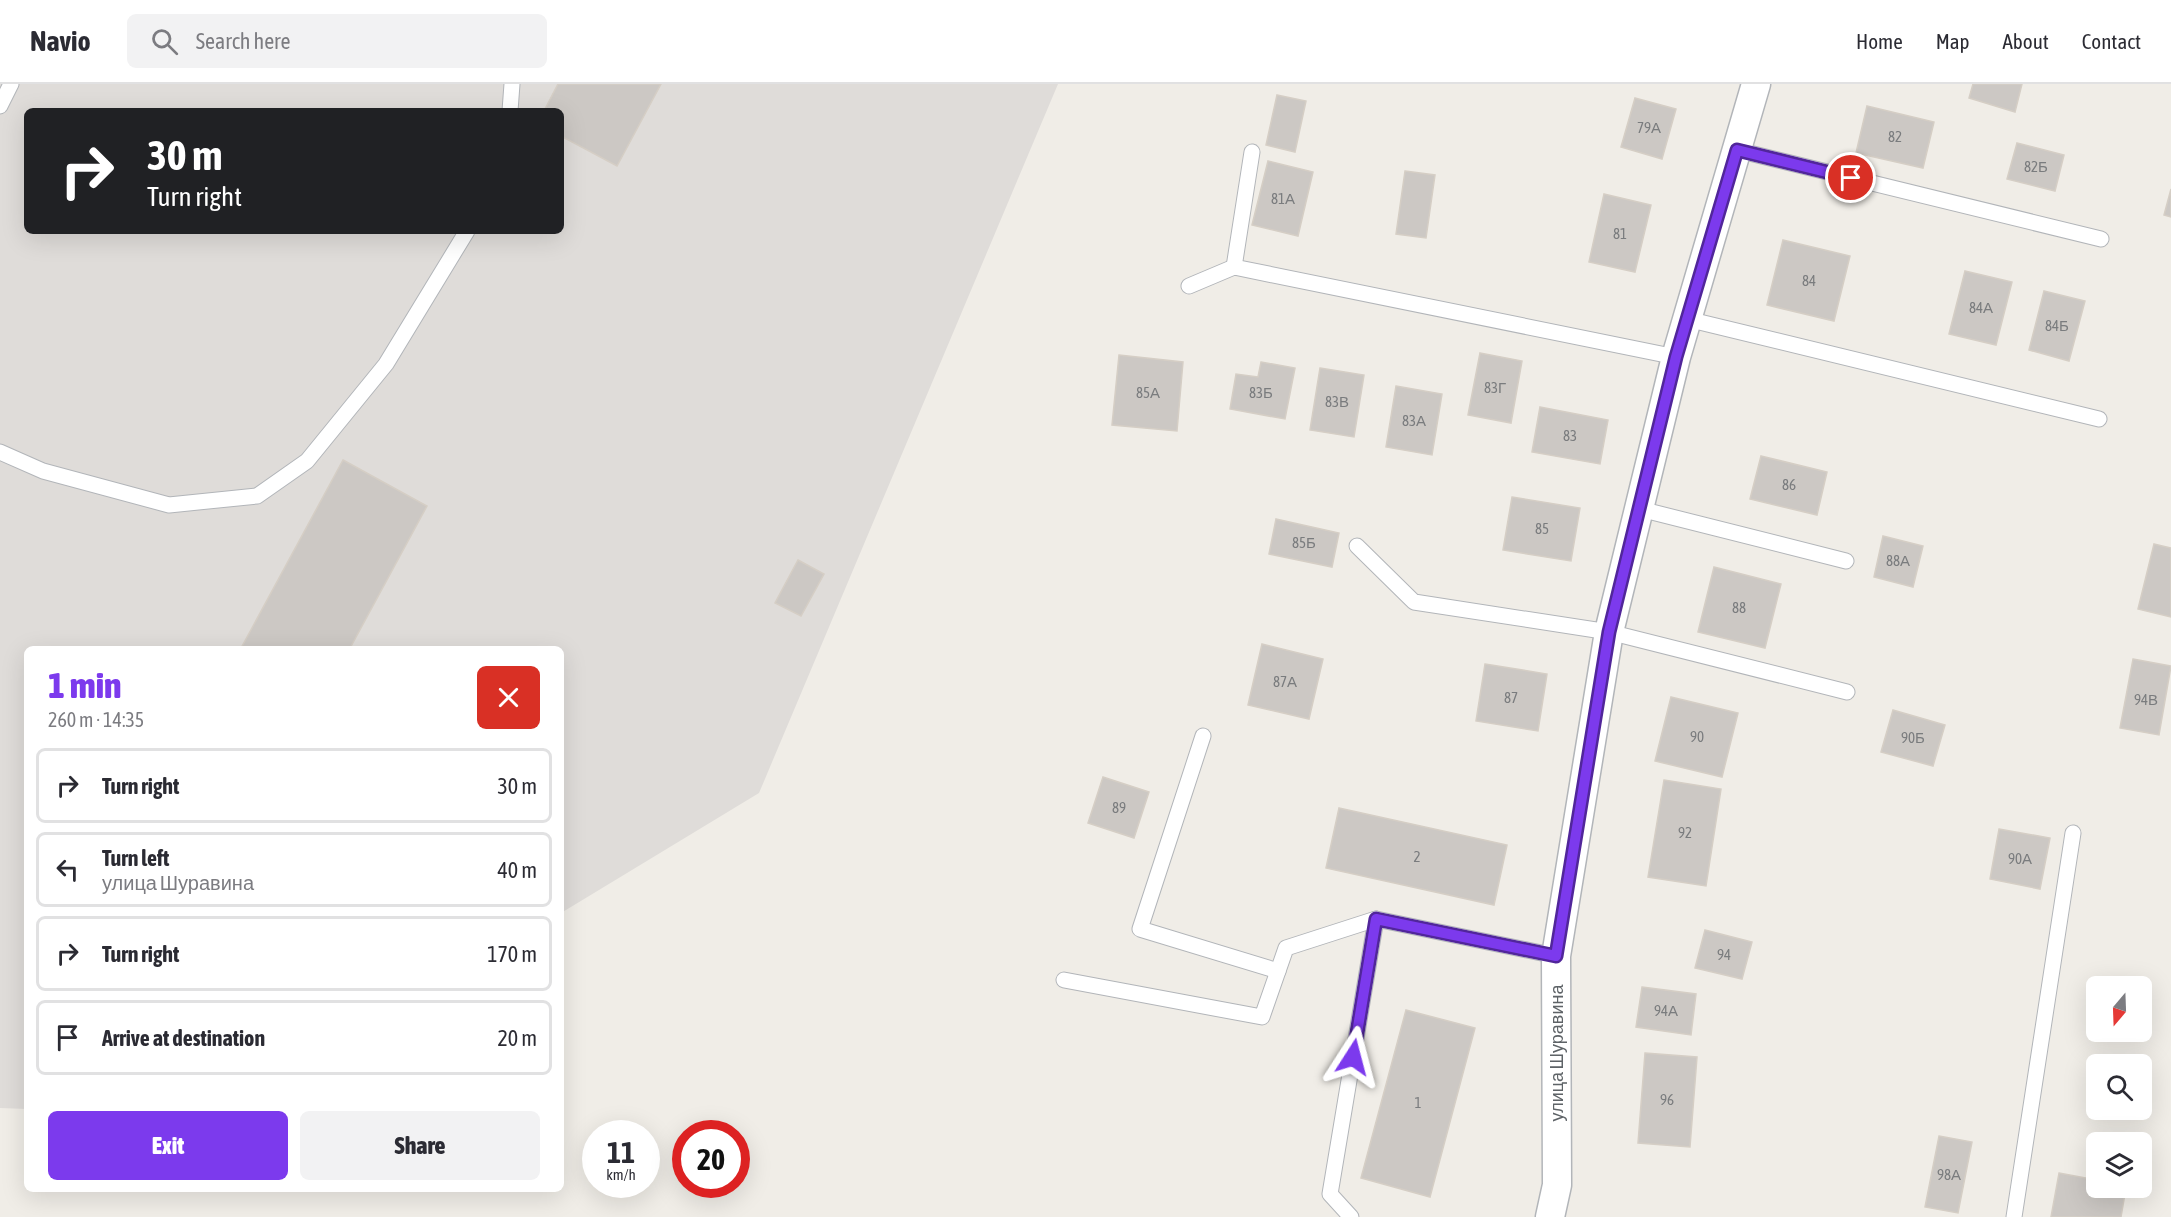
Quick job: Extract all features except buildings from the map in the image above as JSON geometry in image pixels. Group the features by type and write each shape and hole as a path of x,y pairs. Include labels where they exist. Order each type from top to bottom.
{"street":[{"name":"улица Шуравина","path":"1550,1217 1557,1185 1556,956 1609,632 1676,357 1756,84"}],"lane":[{"path":"0,106 11,84"},
{"path":"510,108 512,84"},
{"path":"1737,150 2101,239"},
{"path":"1234,267 1252,152"},
{"path":"0,452 43,471 169,506 257,496 307,461 386,364 465,234"},
{"path":"1189,285 1234,267 1676,357"},
{"path":"1687,319 2099,418"},
{"path":"1640,509 1846,561"},
{"path":"1357,546 1414,603 1609,632 1847,692"},
{"path":"1203,736 1140,929 1278,971"},
{"path":"2014,1217 2073,833"},
{"path":"1064,980 1262,1017 1286,948 1376,919 1556,956"},
{"path":"1350,1217 1330,1194 1376,919"}],"shaded area":[{"path":"0,84 1058,84 759,793 564,911 564,646 24,646 24,1109 0,1108"}],"route":[{"path":"1353,1057 1376,919 1556,956 1609,632 1676,357 1737,150 1851,178"}]}
